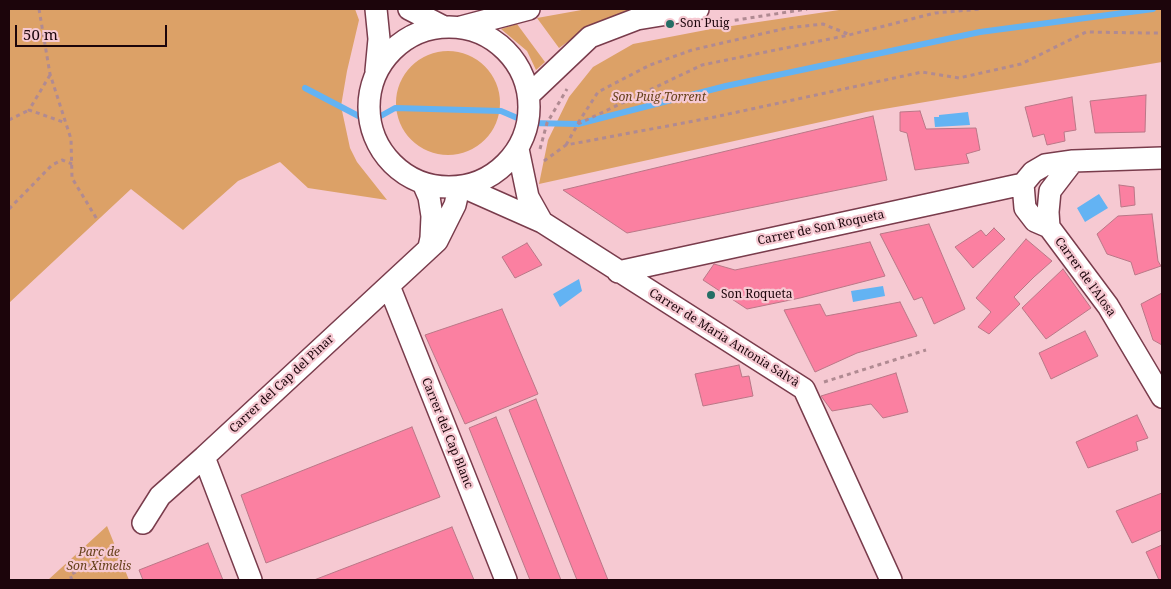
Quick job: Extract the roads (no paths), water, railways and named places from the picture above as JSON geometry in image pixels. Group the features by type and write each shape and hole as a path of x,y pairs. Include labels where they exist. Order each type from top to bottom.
{"street":[{"path":"376,9 380,39 376,74 369,98 370,122 378,144 392,164 411,179 434,186 461,187 484,180 504,167 518,149 529,123 529,95 521,70 506,49 484,34 451,27 409,9"},
{"path":"376,74 388,54 404,41 423,31 489,20 529,9"},
{"path":"529,95 590,37 637,19 701,17"},
{"name":"Carrer de Maria Antonia Salvà","path":"518,149 528,197 542,222"},
{"path":"1023,184 1033,172 1045,165 1073,161 1162,158"},
{"path":"1049,227 1050,191 1073,161"},
{"path":"423,183 429,197 432,216 431,238 428,250"},
{"name":"Carrer de l'Alosa","path":"1023,184 1025,208 1035,220 1049,227 1108,306 1162,397"},
{"name":"Carrer de Son Roqueta","path":"618,272 1023,184"},
{"name":"Carrer de Maria Antonia Salvà","path":"461,187 542,222 804,389 891,580"},
{"name":"Carrer del Cap del Pinar","path":"142,523 160,496 437,241 461,187"},
{"name":"Carrer del Cap Blanc","path":"389,286 506,580"},
{"path":"204,457 251,580"}],"water":[{"path":"968,112 970,125 935,127 934,117"},
{"path":"1099,194 1108,208 1085,222 1077,208"},
{"path":"579,279 582,291 560,307 553,294"},
{"path":"883,286 885,296 853,302 851,291"}],"waterway":[{"path":"305,88 370,122 395,108 501,111 529,123 578,124 726,86 980,32 1153,9"}],"place":[{"name":"Son Puig","path":"670,24"},
{"name":"Son Roqueta","path":"711,295"}],"park label":[{"name":"Son Puig Torrent","path":"659,98"},
{"name":"Parc de Son Ximelis","path":"99,560"}]}
